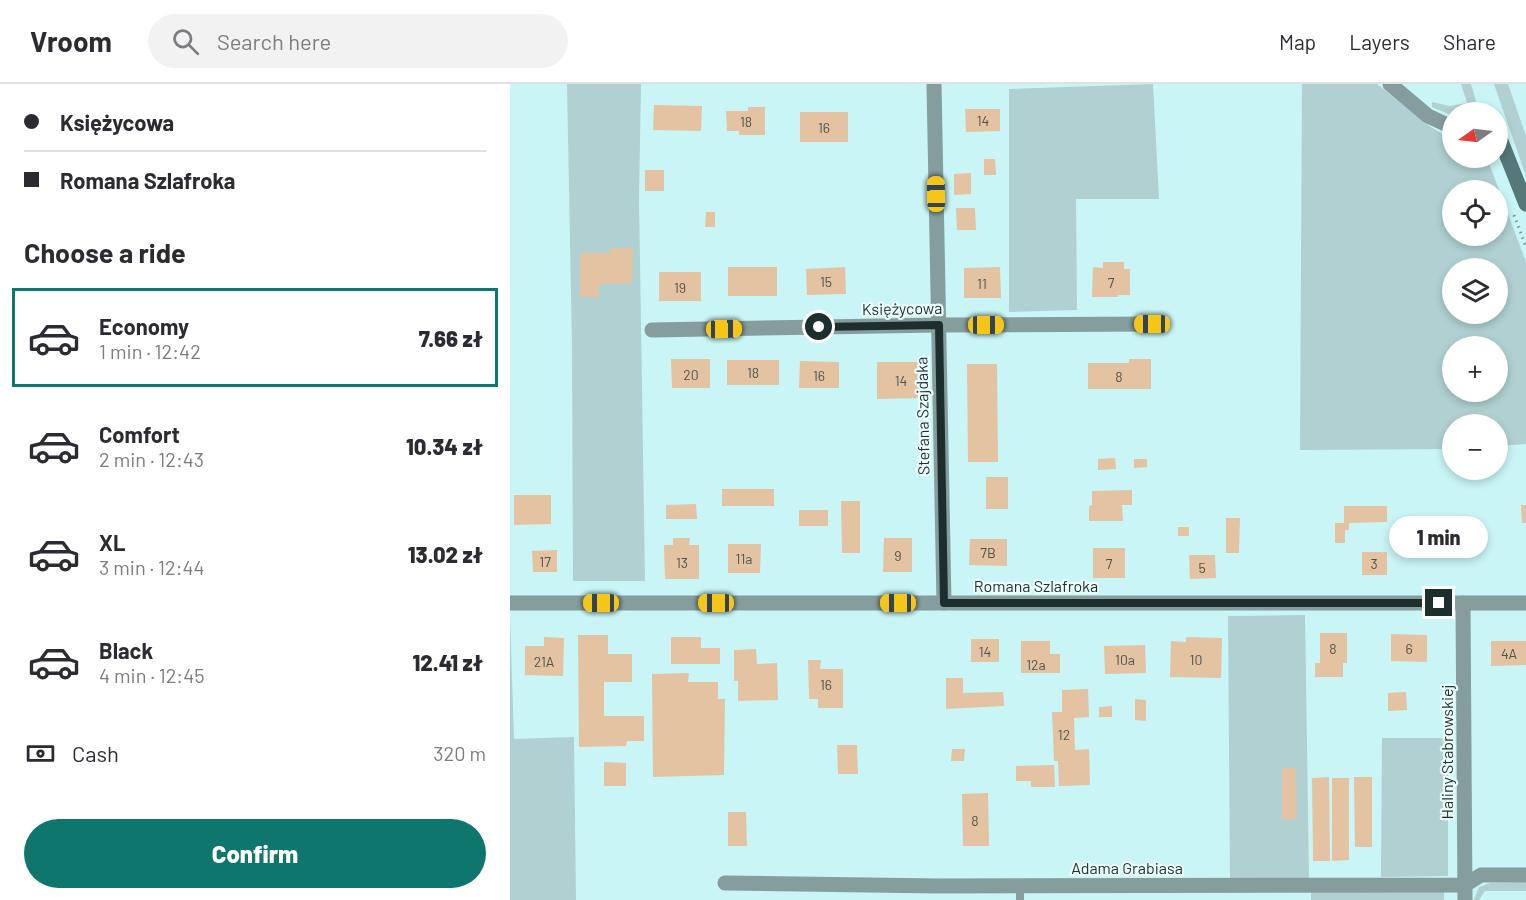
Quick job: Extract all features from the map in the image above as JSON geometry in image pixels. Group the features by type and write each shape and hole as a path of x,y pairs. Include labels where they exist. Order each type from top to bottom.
{"street":[{"name":"Stefana Szajdaka","path":"934,84 944,603"},
{"path":"1390,84 1428,116 1442,122"},
{"path":"1508,159 1526,204"},
{"name":"Księżycowa","path":"652,330 1152,324"},
{"name":"Romana Szlafroka","path":"510,603 1526,603"},
{"name":"Haliny Stabrowskiej","path":"1463,603 1465,892"},
{"name":"Adama Grabiasa","path":"725,884 939,893 1020,884 1465,892 1481,875 1526,875"}],"lane":[{"path":"1020,884 1020,900"}],"shaded area":[{"path":"567,84 641,84 639,198 645,581 573,581 572,346"},
{"path":"1153,84 1159,199 1076,199 1077,310 1009,312 1009,89"},
{"path":"1302,84 1377,84 1442,134 1442,168 1491,168 1495,180 1442,180 1442,246 1508,246 1508,214 1526,262 1526,444 1508,445 1508,414 1442,414 1442,449 1300,450"},
{"path":"1461,84 1471,84 1476,101 1467,102"},
{"path":"1494,84 1508,84 1526,136 1526,176 1508,124 1508,102 1500,102"},
{"path":"1432,102 1442,104 1442,111 1432,107"},
{"path":"1305,615 1309,878 1230,878 1228,616"},
{"path":"510,618 514,739 574,737 576,900 510,900"},
{"path":"1382,738 1448,738 1448,876 1381,877"},
{"path":"1526,882 1526,891 1485,891 1479,900 1474,900 1479,887 1490,883"},
{"path":"1311,890 1444,892 1444,900 1311,900"}],"building":[{"path":"654,105 702,106 701,131 653,130"},
{"path":"748,107 765,107 765,135 739,135 739,131 727,131 726,111 748,111"},
{"path":"965,109 1000,109 1000,131 966,132"},
{"path":"800,112 848,112 848,142 800,142"},
{"path":"984,159 995,159 996,175 984,175"},
{"path":"645,170 664,170 664,191 645,191"},
{"path":"971,173 971,194 954,195 954,174"},
{"path":"956,208 975,208 976,230 957,230"},
{"path":"706,212 715,212 715,227 705,227"},
{"path":"610,248 633,248 632,283 599,284 599,297 580,297 580,253 610,253"},
{"path":"1103,262 1124,262 1124,269 1130,269 1130,295 1092,297 1093,267 1103,268"},
{"path":"728,267 777,267 777,296 728,296"},
{"path":"845,267 846,294 807,295 806,269"},
{"path":"1000,267 1001,298 964,298 964,268"},
{"path":"659,272 701,272 701,301 659,301"},
{"path":"671,359 710,359 710,388 672,388"},
{"path":"1129,359 1151,359 1151,389 1088,389 1088,363 1129,363"},
{"path":"727,360 779,360 779,385 727,385"},
{"path":"800,361 839,362 839,388 799,388"},
{"path":"877,362 925,362 925,398 877,399"},
{"path":"967,364 997,364 998,462 968,462"},
{"path":"1115,458 1116,469 1098,470 1098,459"},
{"path":"1134,459 1147,459 1147,467 1134,468"},
{"path":"986,477 1008,477 1008,509 986,509"},
{"path":"722,489 774,489 774,506 722,506"},
{"path":"1132,490 1132,505 1122,505 1123,521 1089,521 1092,491"},
{"path":"514,495 551,495 551,524 514,525"},
{"path":"841,501 860,501 860,553 842,553"},
{"path":"696,504 697,519 666,519 666,505"},
{"path":"1521,505 1526,505 1526,523 1522,523"},
{"path":"1344,506 1387,506 1387,522 1349,523 1349,530 1345,530 1345,543 1335,543 1335,523 1344,523"},
{"path":"799,510 828,510 828,526 799,526"},
{"path":"1226,518 1240,518 1239,553 1226,553"},
{"path":"1178,527 1189,527 1189,536 1178,536"},
{"path":"673,538 690,538 689,545 699,545 699,579 665,579 664,545 673,545"},
{"path":"884,538 912,538 912,572 883,572"},
{"path":"970,539 1007,539 1007,566 969,565"},
{"path":"728,544 761,544 760,573 728,573"},
{"path":"1093,548 1125,548 1125,578 1093,578"},
{"path":"557,550 557,572 533,572 532,551"},
{"path":"1362,552 1387,552 1387,575 1362,575"},
{"path":"1189,555 1215,555 1216,578 1190,579"},
{"path":"1320,633 1347,633 1347,663 1343,663 1343,677 1315,677 1315,663 1320,663"},
{"path":"1391,634 1427,635 1427,662 1391,661"},
{"path":"578,635 608,635 608,654 632,654 632,682 604,682 604,716 644,716 644,741 627,741 626,746 579,747"},
{"path":"544,637 564,638 563,676 525,675 525,646 544,646"},
{"path":"671,637 701,637 701,648 720,648 720,664 671,664"},
{"path":"1186,637 1222,638 1221,678 1170,677 1171,641 1186,642"},
{"path":"971,639 999,639 999,662 971,662"},
{"path":"1021,641 1050,641 1050,654 1060,654 1060,673 1021,673"},
{"path":"1491,641 1526,641 1526,665 1491,666"},
{"path":"1145,645 1146,673 1105,674 1104,646"},
{"path":"756,649 757,664 777,663 778,700 738,701 738,681 734,681 734,650"},
{"path":"808,660 821,660 820,669 843,669 843,708 818,708 818,699 809,699"},
{"path":"689,673 688,682 718,682 718,699 725,699 724,775 653,777 652,674"},
{"path":"946,678 963,678 963,693 1003,692 1004,706 946,709"},
{"path":"1088,689 1089,717 1074,718 1075,750 1089,749 1090,785 1059,786 1058,761 1054,761 1052,712 1062,712 1062,690"},
{"path":"1406,692 1407,710 1388,711 1388,693"},
{"path":"1135,699 1146,700 1146,721 1135,720"},
{"path":"1112,706 1112,717 1099,717 1099,707"},
{"path":"837,745 857,745 858,774 838,774"},
{"path":"952,749 965,749 964,761 951,761"},
{"path":"604,762 626,763 626,786 604,786"},
{"path":"1054,765 1055,787 1031,787 1031,781 1016,781 1016,766"},
{"path":"1282,768 1296,768 1297,819 1282,819"},
{"path":"1329,777 1330,861 1313,861 1312,778"},
{"path":"1354,777 1372,777 1372,847 1355,847"},
{"path":"1332,778 1349,778 1349,860 1332,861"},
{"path":"988,793 989,846 963,846 962,794"},
{"path":"728,812 746,812 747,846 728,846"}],"route":[{"path":"819,327 939,325 944,603 1439,603"}]}
